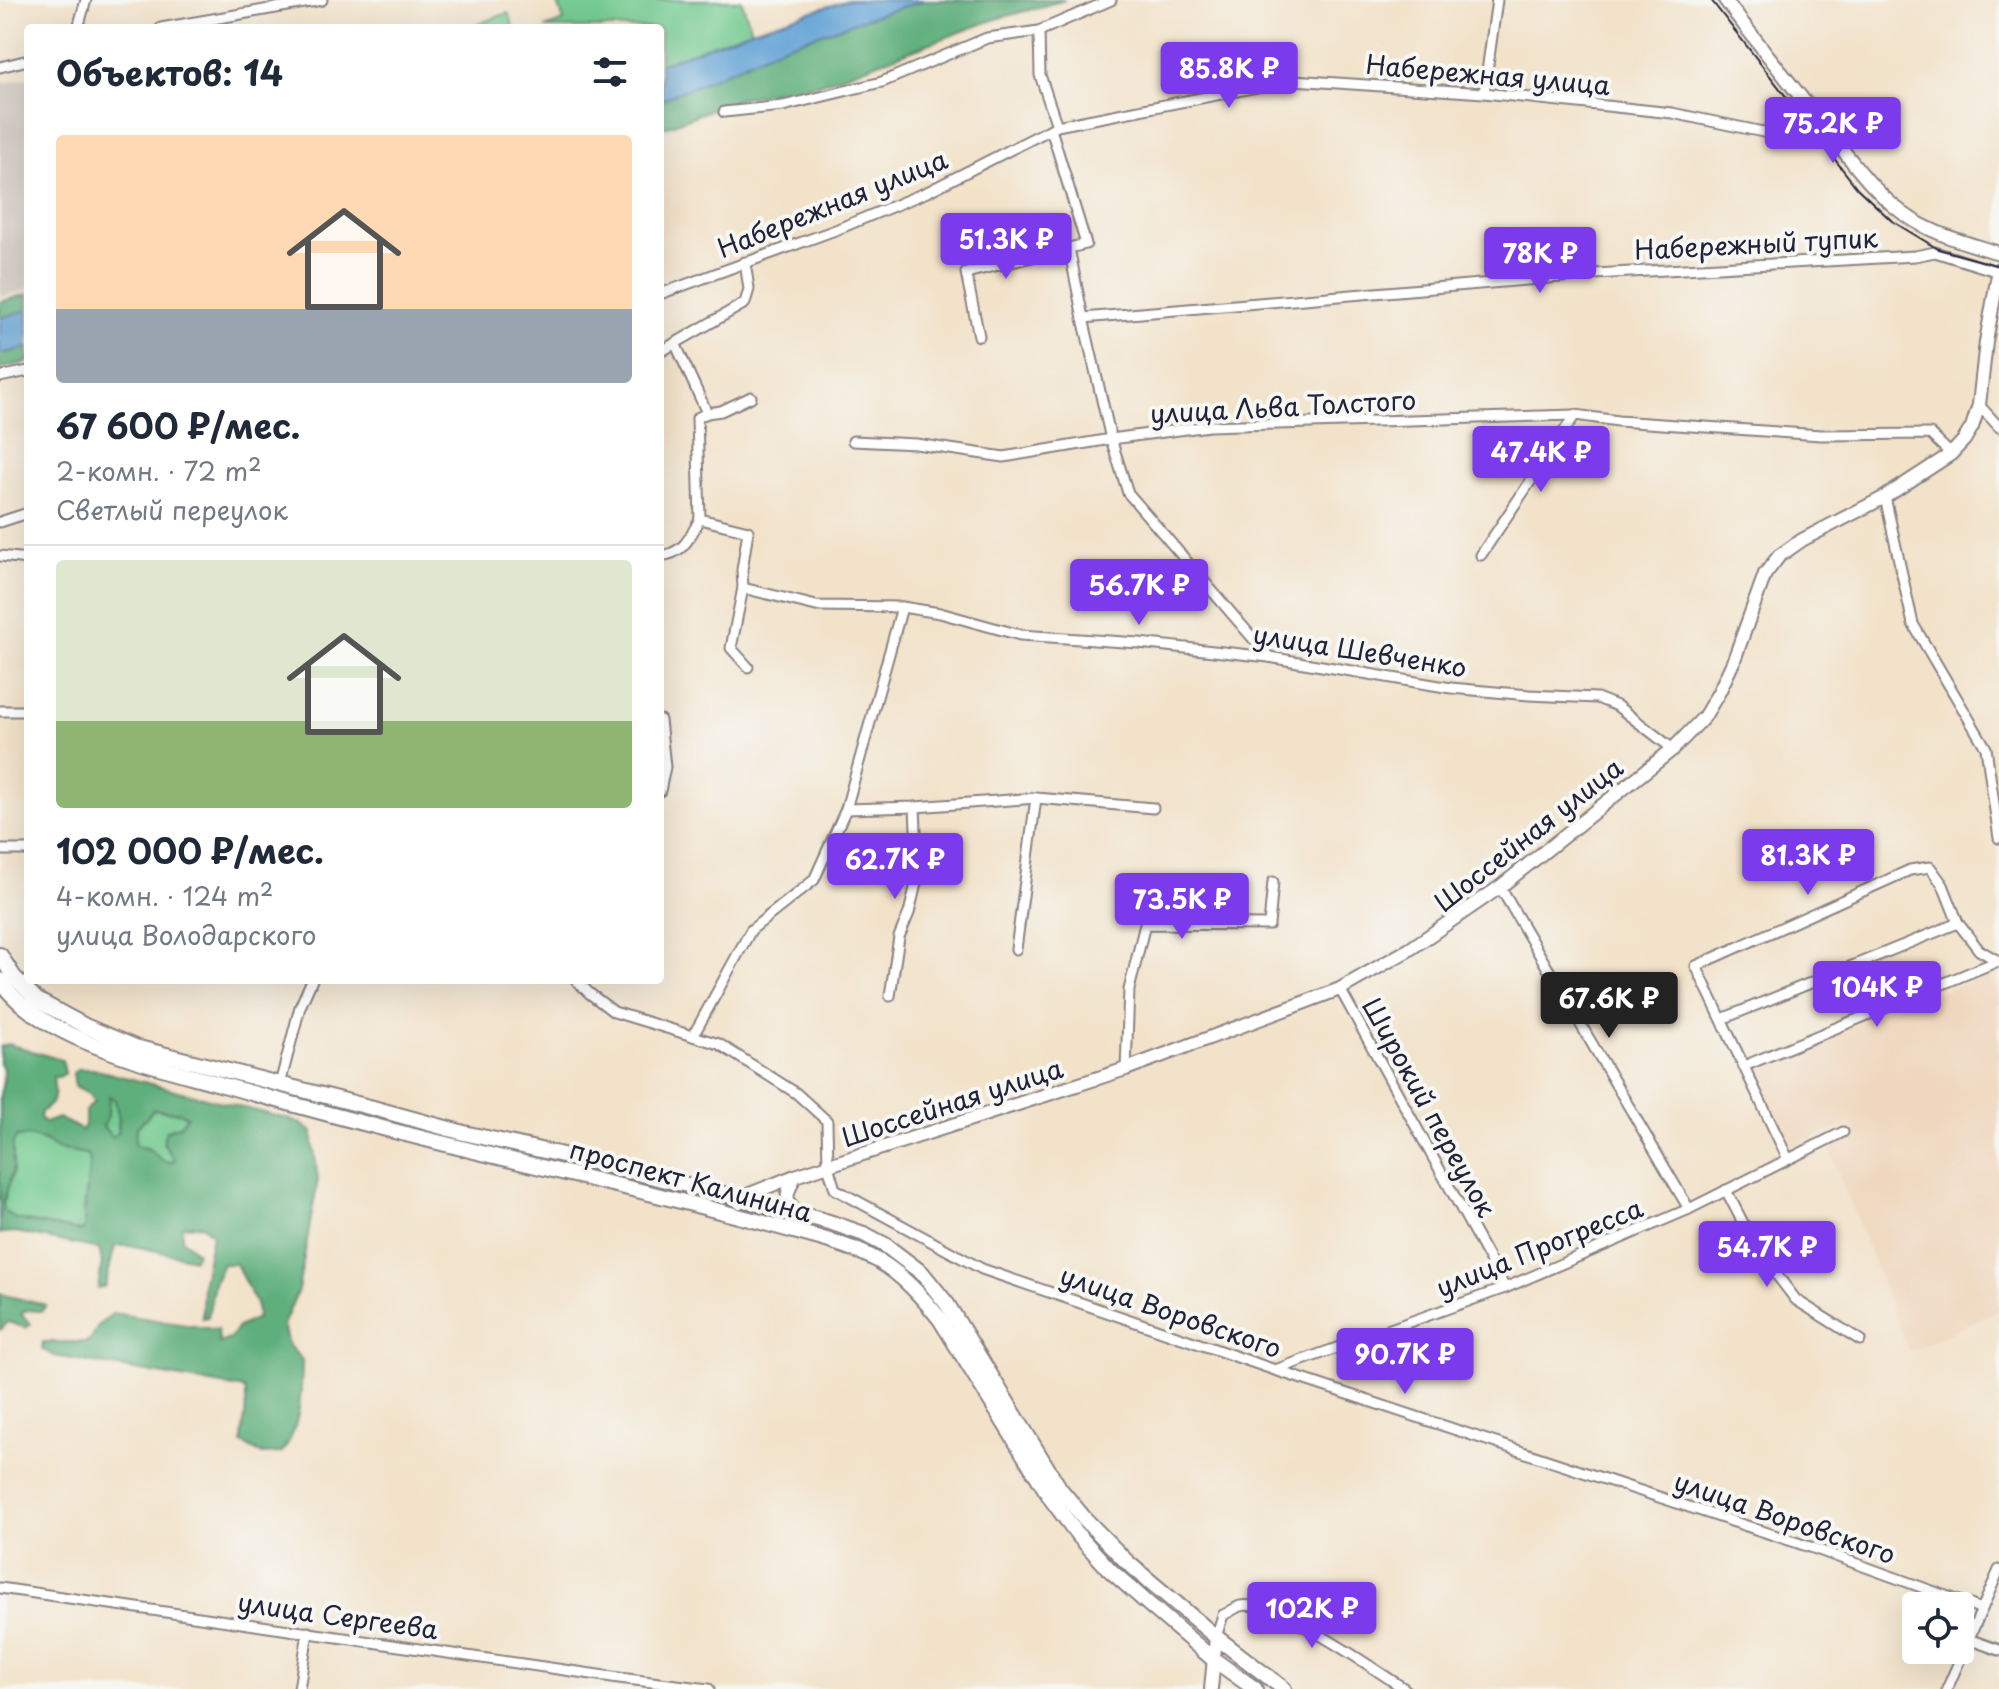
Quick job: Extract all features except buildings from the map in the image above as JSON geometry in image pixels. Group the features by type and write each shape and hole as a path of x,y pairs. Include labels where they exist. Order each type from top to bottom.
{"main road":[{"path":"1725,0 1771,62 1866,178 1891,203 1913,220 1946,236 1999,253"},
{"name":"Шоссейная улица","path":"740,1198 795,1176 950,1124 1126,1069 1340,989 1410,949 1500,887 1673,749 1704,717 1738,649 1765,574 1779,556 1802,540 1885,497 1951,454 1964,440 1979,405 1999,270"},
{"name":"проспект Калинина","path":"0,955 14,977 37,1000 85,1026 135,1047 464,1133 740,1198 864,1234 885,1245 922,1273 947,1304 1060,1489 1084,1518 1127,1562 1284,1689"},
{"name":"проспект Калинина","path":"0,980 33,1013 84,1041 126,1058 385,1129 736,1215 856,1250 881,1262 919,1294 940,1319 1052,1500 1078,1535 1110,1570 1248,1688"},
{"name":"проспект Калинина","path":"795,1176 787,1199 790,1206 804,1215"},
{"path":"736,1215 740,1198"},
{"path":"1211,1689 1216,1637"}],"street":[{"path":"79,24 86,0"},
{"path":"184,24 322,0"},
{"path":"724,112 783,106 882,82 987,38 1039,31 1111,0"},
{"path":"1484,93 1497,0"},
{"path":"979,336 966,273 1086,244 1040,75 1039,31"},
{"path":"0,67 24,61"},
{"name":"Набережная улица","path":"664,292 838,229 927,192 1054,127 1293,80 1484,93 1672,113 1763,132 1819,119"},
{"path":"1069,248 1111,439 1128,493 1269,657"},
{"name":"Набережный тупик","path":"1083,318 1595,274 1915,256 1935,252 1999,270"},
{"path":"664,350 745,303 749,289 745,262"},
{"path":"675,343 707,413"},
{"path":"0,377 24,372"},
{"path":"664,555 685,547 700,519 697,418 751,397"},
{"path":"1979,405 1999,427"},
{"path":"1481,555 1575,415"},
{"name":"улица Льва Толстого","path":"853,441 916,444 1004,457 1209,426 1575,415 1618,421 1821,435 1930,434 1951,454"},
{"path":"1885,497 1913,624 1986,748 1999,838"},
{"path":"0,522 24,514"},
{"path":"700,519 748,531 742,570 743,588 731,648 748,667"},
{"path":"0,556 24,559"},
{"name":"улица Шевченко","path":"743,588 816,606 902,607 940,613 1020,635 1139,643 1269,657 1451,688 1597,698 1617,706 1673,749"},
{"path":"693,1036 751,930 814,880 846,809 902,607"},
{"path":"0,711 24,711"},
{"path":"846,809 1036,798 1153,808"},
{"path":"1016,949 1036,798"},
{"path":"890,996 899,937 909,913 918,875 915,807"},
{"path":"0,850 24,850"},
{"path":"1788,1159 1696,966 1910,870 1930,867 1943,885 1958,923 1979,950 1999,961"},
{"path":"1126,1069 1129,990 1145,924 1269,925 1273,882"},
{"path":"1500,887 1689,1209"},
{"path":"1722,1019 1958,923"},
{"path":"1744,1066 1999,961"},
{"path":"280,1084 300,1007 310,984"},
{"name":"Шоссейная улица","path":"580,984 614,1012 719,1044 796,1093 827,1121 828,1166"},
{"name":"Широкий переулок","path":"1340,989 1505,1288"},
{"name":"улица Прогресса","path":"1275,1370 1505,1288 1689,1209 1843,1132"},
{"name":"улица Воровского","path":"828,1166 835,1189 982,1269 1275,1370 1798,1543 1982,1609"},
{"path":"1726,1190 1756,1248 1796,1300 1860,1340"},
{"path":"1974,1626 1999,1570"},
{"name":"улица Сергеева","path":"0,1588 670,1686 709,1689"},
{"path":"1216,1637 1223,1615 1241,1606 1269,1609 1294,1619 1405,1689"},
{"path":"299,1689 308,1632"},
{"path":"1974,1641 1999,1650"},
{"path":"1947,1689 1958,1664"}],"shaded area":[{"path":"24,79 24,290 0,297 0,84"},
{"path":"1988,975 1999,998 1999,1310 1909,1352 1829,1149 1856,1136 1850,1123 1788,1149 1748,1066 1893,1008"}],"green space":[{"path":"557,0 741,0 752,30 664,63 664,24 556,24 564,21"},
{"path":"926,0 1065,0 993,20 820,84 741,98 664,127 664,98 780,47"},
{"path":"508,13 512,24 477,24"},
{"path":"24,295 24,311 0,318 0,302"},
{"path":"24,349 24,363 0,369 0,354"},
{"path":"8,1044 62,1060 65,1073 53,1077 54,1097 41,1112 40,1118 45,1123 58,1118 82,1130 85,1111 94,1102 87,1092 75,1086 73,1073 77,1069 93,1069 288,1119 312,1132 318,1180 298,1290 283,1325 288,1345 302,1360 300,1396 297,1421 281,1453 262,1454 242,1443 245,1390 54,1356 42,1349 43,1342 86,1342 113,1313 218,1330 219,1343 230,1339 238,1327 257,1318 256,1304 236,1264 223,1264 214,1283 208,1317 202,1318 203,1281 212,1234 202,1225 182,1226 182,1239 197,1253 193,1259 134,1246 115,1246 105,1286 98,1289 102,1262 99,1249 16,1232 0,1235 0,1095 4,1075 0,1064 0,1047","holes":["109,1096 115,1100 119,1119 117,1133 112,1137 103,1127 108,1115","153,1109 187,1116 180,1126 167,1130 165,1134 165,1145 175,1160 169,1163 135,1144 138,1126","30,1136 57,1149 87,1154 90,1160 84,1229 79,1231 16,1219 4,1211 3,1204 13,1170 13,1142 17,1137"]},
{"path":"108,1095 115,1099 119,1119 117,1133 112,1137 103,1127 108,1115"},
{"path":"153,1109 187,1116 180,1126 167,1130 163,1143 175,1160 162,1161 151,1150 135,1144 138,1126"},
{"path":"30,1136 57,1149 86,1154 90,1160 85,1229 79,1231 16,1219 4,1211 3,1204 13,1170 13,1142 17,1137"},
{"path":"0,1294 46,1305 42,1311 26,1310 21,1314 31,1324 26,1328 8,1322 0,1330"}],"water":[{"path":"848,0 926,0 780,47 664,98 664,63 752,30"},
{"path":"24,311 24,349 0,354 0,318"}],"tram line":[{"path":"1711,0 1857,188 1892,221 1938,249 1999,266"}]}
